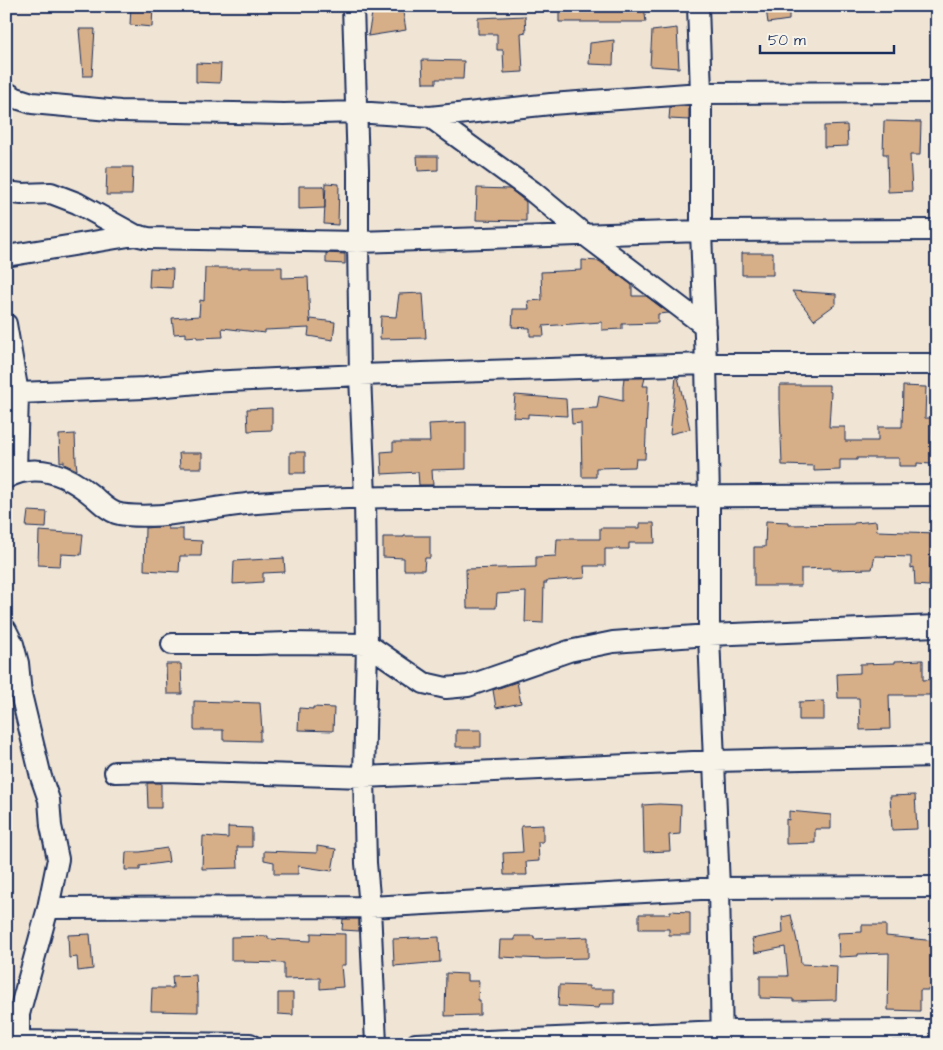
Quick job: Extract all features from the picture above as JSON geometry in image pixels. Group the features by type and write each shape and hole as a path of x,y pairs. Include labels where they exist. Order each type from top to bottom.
{"street":[{"path":"353,6 358,169 360,375 365,497 367,644 364,777 366,863 370,907 376,1044"},
{"path":"698,6 701,93 701,231 709,498 709,635 715,761 723,1037"},
{"path":"6,92 16,98 32,103 120,111 284,114 356,112 430,116 551,104 701,93 937,92"},
{"path":"430,116 532,190 585,235 705,326"},
{"path":"6,192 51,194 77,203 134,235 148,238 358,242 701,231 937,230"},
{"path":"6,256 134,235"},
{"path":"6,324 12,392 11,475 50,471 67,477 105,507 117,514 171,514 256,503 365,497 709,498 937,495"},
{"path":"12,392 144,388 208,382 360,375 706,364 937,364"},
{"path":"172,644 288,642 367,644 424,683 446,688 468,686 561,654 612,642 709,635 937,626"},
{"path":"6,630 13,644 18,663 21,694 41,777 49,800 51,826 58,859 48,908 19,1014 19,1042 250,1044"},
{"path":"115,772 174,771 364,777 715,761 937,756"},
{"path":"48,908 370,907 719,888 937,887"},
{"path":"416,1044 937,1030"}],"building":[{"path":"131,6 153,6 152,27 130,25"},
{"path":"559,6 644,6 646,22 559,22"},
{"path":"789,7 789,20 768,23 766,9"},
{"path":"373,8 403,12 406,30 368,36"},
{"path":"525,16 526,32 521,33 523,72 504,73 503,50 497,50 497,34 478,34 478,18"},
{"path":"677,28 679,68 650,66 652,31"},
{"path":"79,29 95,29 92,76 83,76"},
{"path":"614,40 613,65 589,64 590,43"},
{"path":"422,60 464,61 463,79 436,79 436,83 423,83"},
{"path":"196,63 221,64 220,83 196,82"},
{"path":"689,106 689,120 669,119 670,107"},
{"path":"884,121 921,122 920,155 910,155 912,191 888,192 887,154 883,154"},
{"path":"847,125 848,146 824,147 824,126"},
{"path":"417,156 438,156 438,170 418,171"},
{"path":"107,167 133,167 132,195 106,195"},
{"path":"326,183 339,184 338,225 324,224"},
{"path":"299,186 324,186 325,208 299,209"},
{"path":"477,188 510,189 526,202 526,221 476,220"},
{"path":"326,253 345,254 345,264 326,263"},
{"path":"742,253 773,253 773,275 742,275"},
{"path":"582,260 599,261 632,285 632,296 646,296 669,313 658,314 658,323 622,324 622,329 602,330 602,322 543,326 544,336 530,336 530,328 512,327 513,309 529,309 528,301 542,300 541,272 582,270"},
{"path":"282,267 282,278 308,277 310,323 311,319 335,322 333,340 308,336 309,328 265,330 265,333 222,328 223,337 197,338 197,336 186,337 186,333 174,334 172,318 199,316 200,300 204,301 205,268"},
{"path":"150,268 173,269 172,288 149,287"},
{"path":"792,291 836,294 836,304 814,320"},
{"path":"423,293 426,338 380,339 381,316 396,317 399,294"},
{"path":"676,377 678,377 690,429 670,434"},
{"path":"624,378 645,378 643,386 648,386 645,459 636,459 635,467 596,468 596,477 582,477 581,423 572,424 571,409 597,408 599,396 623,401"},
{"path":"780,385 829,385 829,391 831,392 829,427 845,427 845,441 878,441 878,427 902,427 903,386 926,387 925,418 932,418 931,442 937,442 937,462 931,462 931,464 917,463 917,466 899,466 899,458 857,458 857,460 840,460 840,470 814,471 814,466 782,465"},
{"path":"515,395 566,399 567,416 528,414 528,418 513,417"},
{"path":"272,408 272,430 248,431 247,409"},
{"path":"466,422 466,469 432,470 433,485 419,485 418,472 382,474 381,452 393,451 393,442 430,442 429,424"},
{"path":"75,434 77,470 64,464 64,461 60,462 59,435"},
{"path":"290,452 305,452 305,473 290,473"},
{"path":"179,453 202,453 202,468 180,468"},
{"path":"28,511 47,512 46,528 26,527"},
{"path":"766,521 789,522 789,525 854,524 876,521 877,531 937,533 937,551 930,551 929,586 915,585 914,567 911,568 911,557 875,556 872,569 801,569 801,586 754,586 754,547 765,547"},
{"path":"640,523 654,523 655,543 629,543 629,549 605,549 605,566 584,566 585,578 547,581 547,583 544,583 543,623 525,622 526,592 497,594 496,608 467,608 466,569 536,567 536,557 556,556 557,539 600,539 600,528 640,528"},
{"path":"168,526 168,529 183,529 183,540 202,541 201,556 180,556 179,572 144,570 145,528"},
{"path":"39,531 83,534 81,555 61,554 60,566 38,565"},
{"path":"430,536 430,558 425,558 424,570 404,570 404,558 383,557 383,537"},
{"path":"284,558 285,572 263,573 263,582 233,584 234,561"},
{"path":"923,660 923,680 937,679 937,695 889,695 890,729 860,730 859,698 838,698 837,674 860,673 860,664"},
{"path":"166,664 181,664 182,694 167,694"},
{"path":"517,682 521,703 496,708 493,690"},
{"path":"194,701 260,703 262,731 260,731 260,741 223,740 223,730 194,730"},
{"path":"824,701 824,720 799,720 799,702"},
{"path":"313,707 334,708 333,731 298,730 299,708 313,709"},
{"path":"456,730 481,730 481,747 456,747"},
{"path":"147,783 161,783 161,808 148,808"},
{"path":"915,795 917,829 892,830 890,796"},
{"path":"643,805 681,805 680,834 669,835 670,851 644,852"},
{"path":"789,811 831,815 831,829 815,829 815,843 786,844 786,819 789,820"},
{"path":"543,825 543,842 538,842 539,861 526,862 527,875 504,875 503,853 523,852 521,826"},
{"path":"228,827 252,828 252,847 237,847 238,868 202,869 203,836 228,838"},
{"path":"317,846 336,849 332,871 298,866 298,874 274,874 274,862 264,860 264,851 317,853"},
{"path":"167,848 169,862 140,866 140,870 125,870 126,852"},
{"path":"670,911 690,912 690,935 669,935 669,929 639,929 639,914 670,914"},
{"path":"791,915 801,964 837,966 836,1000 793,1001 793,999 760,998 760,976 788,976 785,947 755,953 752,939 783,933 782,917"},
{"path":"343,919 359,919 359,931 342,930"},
{"path":"862,925 886,925 886,936 936,941 937,990 920,990 920,1011 888,1010 889,953 839,957 838,933 862,932"},
{"path":"311,933 345,934 345,965 341,965 343,987 320,989 320,978 284,979 284,963 231,960 231,937 268,936 268,939 311,941"},
{"path":"90,934 93,969 78,971 77,957 69,958 68,935"},
{"path":"515,936 534,936 534,939 588,937 588,958 499,957 500,940 515,940"},
{"path":"439,937 440,962 394,966 393,939"},
{"path":"446,973 467,974 467,981 479,981 478,1000 480,1000 480,1015 445,1016"},
{"path":"196,975 198,1012 151,1011 152,988 173,988 172,976"},
{"path":"559,985 589,986 589,989 614,989 614,1004 600,1004 599,1008 558,1006"},
{"path":"278,993 293,993 293,1015 278,1014"}]}
